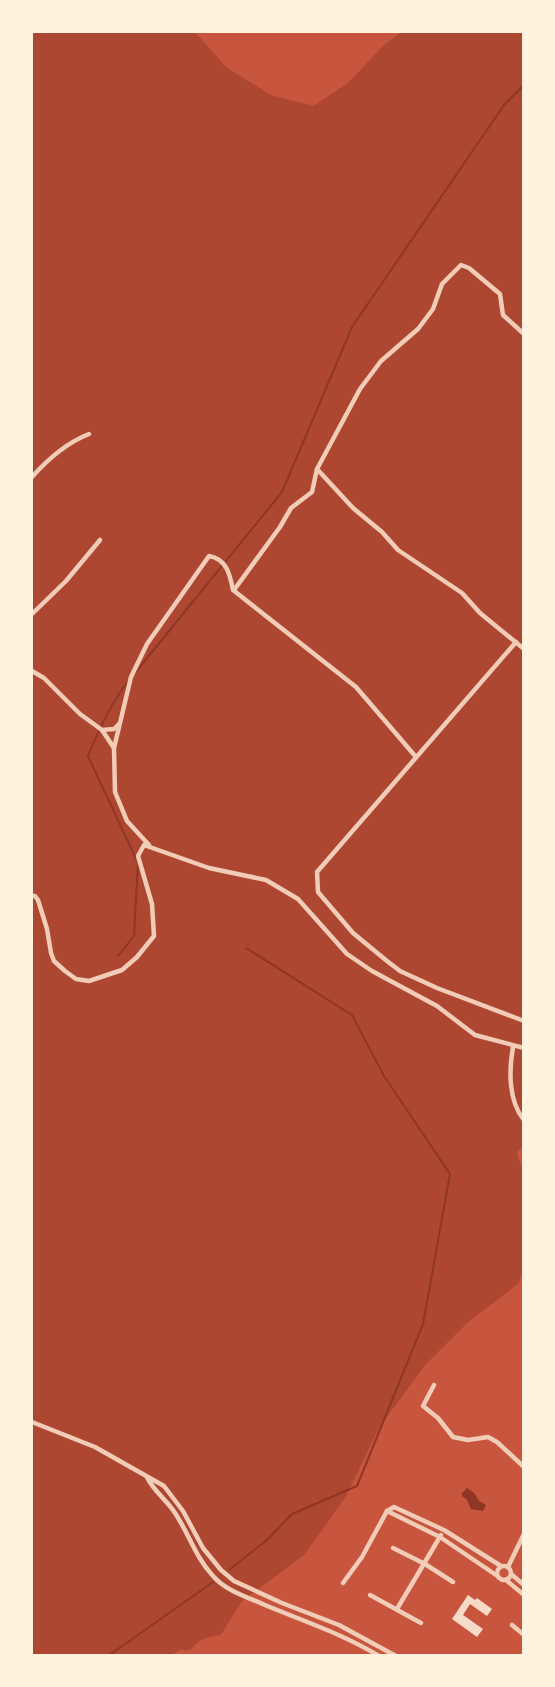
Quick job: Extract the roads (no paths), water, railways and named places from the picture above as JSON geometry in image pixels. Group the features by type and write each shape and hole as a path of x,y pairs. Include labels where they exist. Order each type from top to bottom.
{"street":[{"path":"233,590 280,527 291,508 312,492 317,469 360,389 381,361 418,329 433,309 442,284 461,265 469,268 500,294 503,315 524,334"},
{"path":"32,477 71,441 89,434"},
{"path":"317,469 353,508 398,550 462,593 480,613 524,650"},
{"path":"32,614 66,581 100,540"},
{"path":"149,846 127,821 115,792 114,748 132,677 147,644 209,556 219,557 224,563 230,573 233,590 356,687 416,757"},
{"path":"516,642 317,872 318,892 353,933 400,970 452,994 524,1021"},
{"path":"32,671 44,678 80,714 102,730 114,748"},
{"path":"102,730 114,729 119,724"},
{"path":"32,896 38,900 54,961 76,979 89,981 122,970 137,957 153,936 152,904 138,856 142,847 149,846 209,868 266,880 298,899 347,954 372,971 437,1006 475,1035 513,1047 524,1048"},
{"path":"513,1047 509,1069 518,1112 524,1120"},
{"path":"434,1385 423,1406 438,1418 448,1433 453,1437 468,1440 488,1437 497,1442 524,1467"},
{"path":"32,1422 95,1448 159,1482 168,1490 183,1511 203,1548 234,1581 339,1626 396,1656"},
{"path":"147,1477 152,1488 178,1516 207,1569 216,1580 230,1590 352,1641 379,1656"},
{"path":"343,1583 362,1557 390,1507 444,1530 501,1566 508,1567"},
{"path":"387,1511 440,1537 499,1579 506,1580 524,1595"},
{"path":"397,1609 444,1530"},
{"path":"524,1534 508,1567 511,1574 524,1585"},
{"path":"393,1548 425,1564 453,1582"},
{"path":"207,1569 214,1562"},
{"path":"496,1575 497,1569 501,1566"},
{"path":"506,1580 511,1574"},
{"path":"230,1590 234,1581"},
{"path":"370,1595 421,1623"},
{"path":"512,1625 524,1635"}],"waterway":[{"path":"135,673 282,492 352,327 504,105 524,85"},
{"path":"118,956 134,936 138,863 88,756 106,716 129,680"},
{"path":"229,1570 267,1540 292,1514 357,1486 423,1324 450,1174 384,1076 352,1015 246,948"},
{"path":"108,1656 213,1582"}]}
